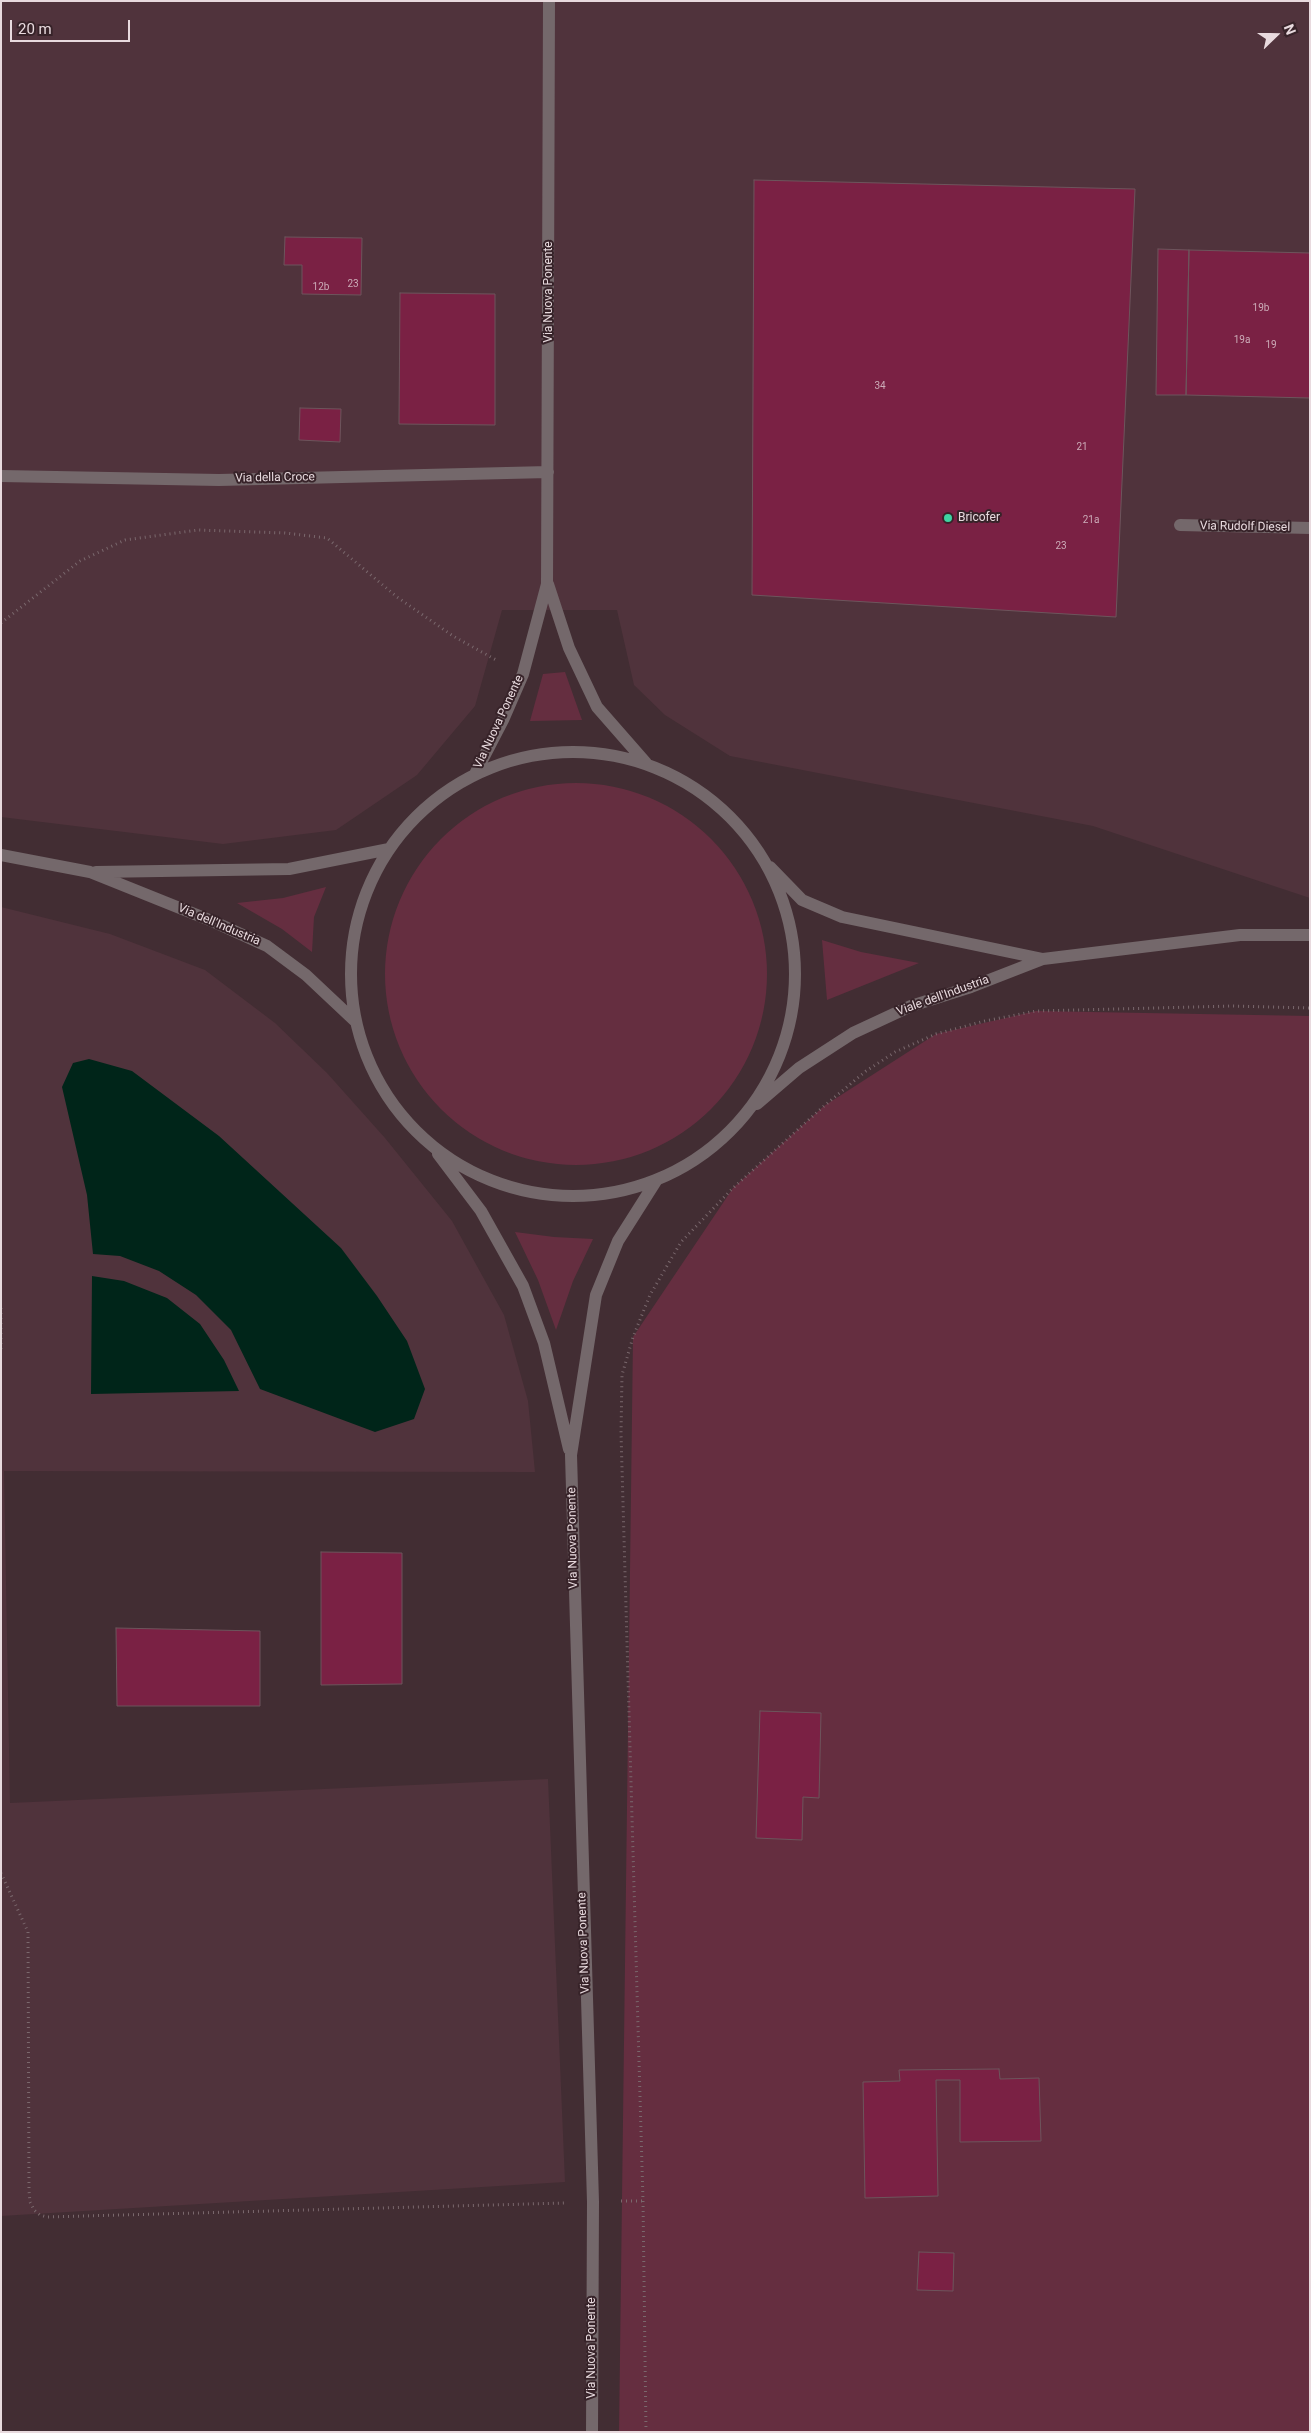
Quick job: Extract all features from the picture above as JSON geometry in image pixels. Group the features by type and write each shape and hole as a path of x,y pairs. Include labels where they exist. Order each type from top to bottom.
{"street":[{"name":"Via Nuova Ponente","path":"475,774 503,720 523,674 547,584 549,1"},
{"name":"Via della Croce","path":"1,476 219,480 548,472"},
{"name":"Via Rudolf Diesel","path":"1180,525 1310,528"},
{"name":"Via Nuova Ponente","path":"547,584 569,648 597,707 646,764"},
{"path":"560,751 603,753 646,764 693,787 734,820 765,862 790,923 795,989 781,1054 750,1111 730,1133 707,1152 683,1168 656,1181 618,1192 578,1197 539,1194 500,1184 465,1168 432,1146 406,1120 384,1090 367,1057 356,1022 351,977 355,932 368,889 389,849 414,819 435,800 475,774 516,758 560,751"},
{"name":"Via dell'Industria","path":"90,872 289,869 389,849"},
{"name":"Via dell'Industria","path":"1,854 90,872 212,921 267,946 306,975 356,1022"},
{"name":"Viale dell'Industria","path":"765,862 802,900 842,916 1043,959"},
{"name":"Viale dell'Industria","path":"750,1111 799,1068 853,1033 911,1006 971,987 1043,959 1240,935 1310,935"},
{"name":"Via Nuova Ponente","path":"432,1146 482,1211 523,1286 544,1343 571,1455"},
{"name":"Via Nuova Ponente","path":"592,2432 592,2202 571,1455 596,1295 618,1241 656,1181"}],"path":[{"path":"1,623 80,561 125,540 198,530 285,533 327,538 397,597 445,631 523,674"},
{"path":"646,2432 643,2200 620,1433 622,1375 650,1295 664,1268 681,1242 732,1188 866,1071 895,1052 936,1034 985,1021 1036,1011 1233,1006 1310,1008"},
{"path":"1,1308 1,1350"},
{"path":"1,1873 28,1932 29,2191 30,2202 34,2210 40,2214 47,2217 643,2200"}],"shaded area":[{"path":"1,1 1310,1 1310,898 1093,826 730,756 665,715 634,685 617,610 502,610 475,706 417,775 336,830 223,844 1,817"},
{"path":"565,672 582,720 530,721 543,674"},
{"path":"576,783 613,787 649,797 682,815 711,839 735,868 753,901 763,937 767,974 763,1011 753,1047 735,1080 711,1109 682,1133 649,1151 613,1161 576,1165 539,1161 503,1151 470,1133 441,1109 417,1080 399,1047 389,1011 385,974 389,937 399,901 417,868 441,839 470,815 503,797 539,787"},
{"path":"326,887 314,917 312,952 282,929 237,903 283,898"},
{"path":"1,907 110,934 205,970 275,1023 327,1073 385,1138 452,1221 504,1315 528,1401 535,1472 4,1471 10,1803 548,1779 565,2182 1,2216"},
{"path":"822,940 861,952 919,963 827,1000"},
{"path":"1036,1011 1310,1016 1310,2432 619,2432 633,1337 733,1188 824,1106 936,1034"},
{"path":"89,1059 132,1071 219,1136 341,1248 377,1296 407,1341 425,1389 414,1419 375,1432 260,1389 231,1330 196,1295 159,1271 120,1256 93,1254 87,1195 62,1087 73,1063"},
{"path":"515,1232 593,1239 573,1281 556,1330 538,1280"},
{"path":"92,1276 124,1281 167,1298 200,1324 224,1360 239,1391 91,1394"}],"building":[{"path":"754,180 1135,189 1116,617 752,595"},
{"path":"285,237 362,238 361,295 302,294 302,265 284,265"},
{"path":"1158,249 1189,250 1186,395 1156,395"},
{"path":"1189,250 1310,253 1310,398 1186,395"},
{"path":"400,293 495,294 495,425 399,424"},
{"path":"300,408 341,409 340,442 299,440"},
{"path":"321,1552 402,1553 402,1684 321,1685"},
{"path":"116,1628 260,1631 260,1706 117,1706"},
{"path":"760,1711 821,1713 819,1798 803,1797 802,1840 756,1838"},
{"path":"999,2069 1000,2079 1039,2078 1041,2141 960,2142 960,2080 936,2080 938,2196 865,2198 863,2082 900,2081 899,2070"},
{"path":"919,2252 954,2253 953,2291 917,2290"}],"place":[{"name":"Bricofer","path":"948,518"}]}
